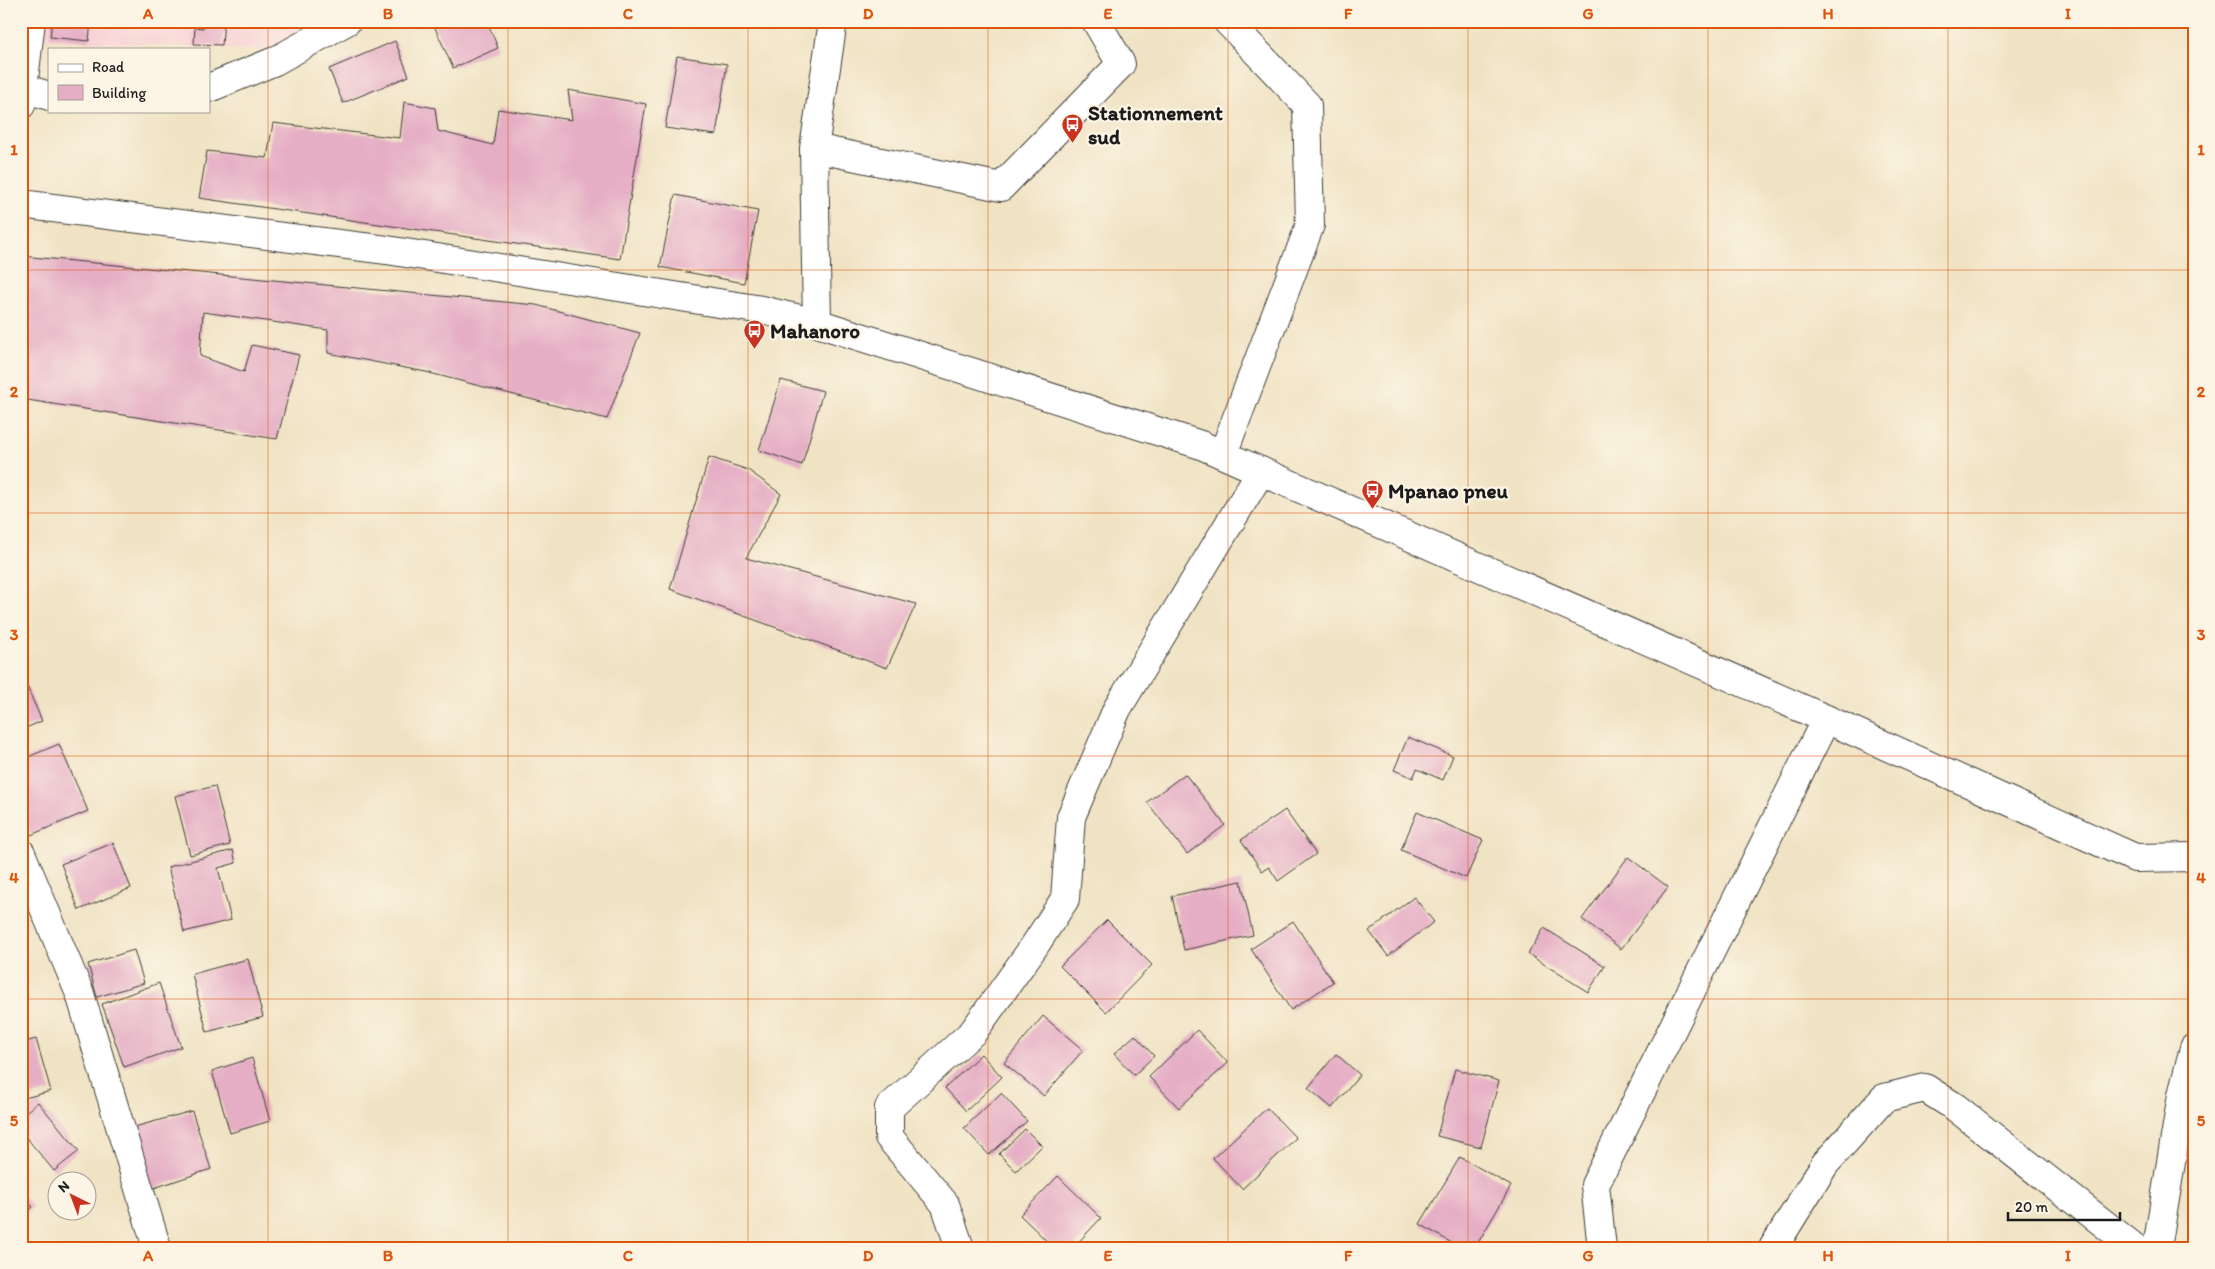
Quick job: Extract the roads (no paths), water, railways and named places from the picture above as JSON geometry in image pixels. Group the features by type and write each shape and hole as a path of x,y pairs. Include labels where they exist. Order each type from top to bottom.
{"street":[{"path":"31,96 32,21"},
{"path":"210,88 275,61 347,21"},
{"path":"817,323 814,148 833,21"},
{"path":"814,148 1001,187 1121,64 1096,21"},
{"path":"1223,454 1310,225 1307,105 1228,21"},
{"path":"21,204 387,250 762,310 817,323 1200,445 1826,718 2134,858 2194,857"},
{"path":"960,1248 945,1204 890,1136 889,1108 973,1032 1033,948 1064,899 1071,817 1117,709 1261,471"},
{"path":"1602,1248 1595,1185 1826,718"},
{"path":"21,853 80,994 157,1248"},
{"path":"2157,1248 2182,1095 2194,1048"},
{"path":"1773,1248 1825,1164 1884,1098 1925,1088 1955,1107 2135,1248"}],"place":[{"name":"Stationnement sud","path":"1072,143"},
{"name":"Mahanoro","path":"754,349"},
{"name":"Mpanao pneu","path":"1372,509"}]}
